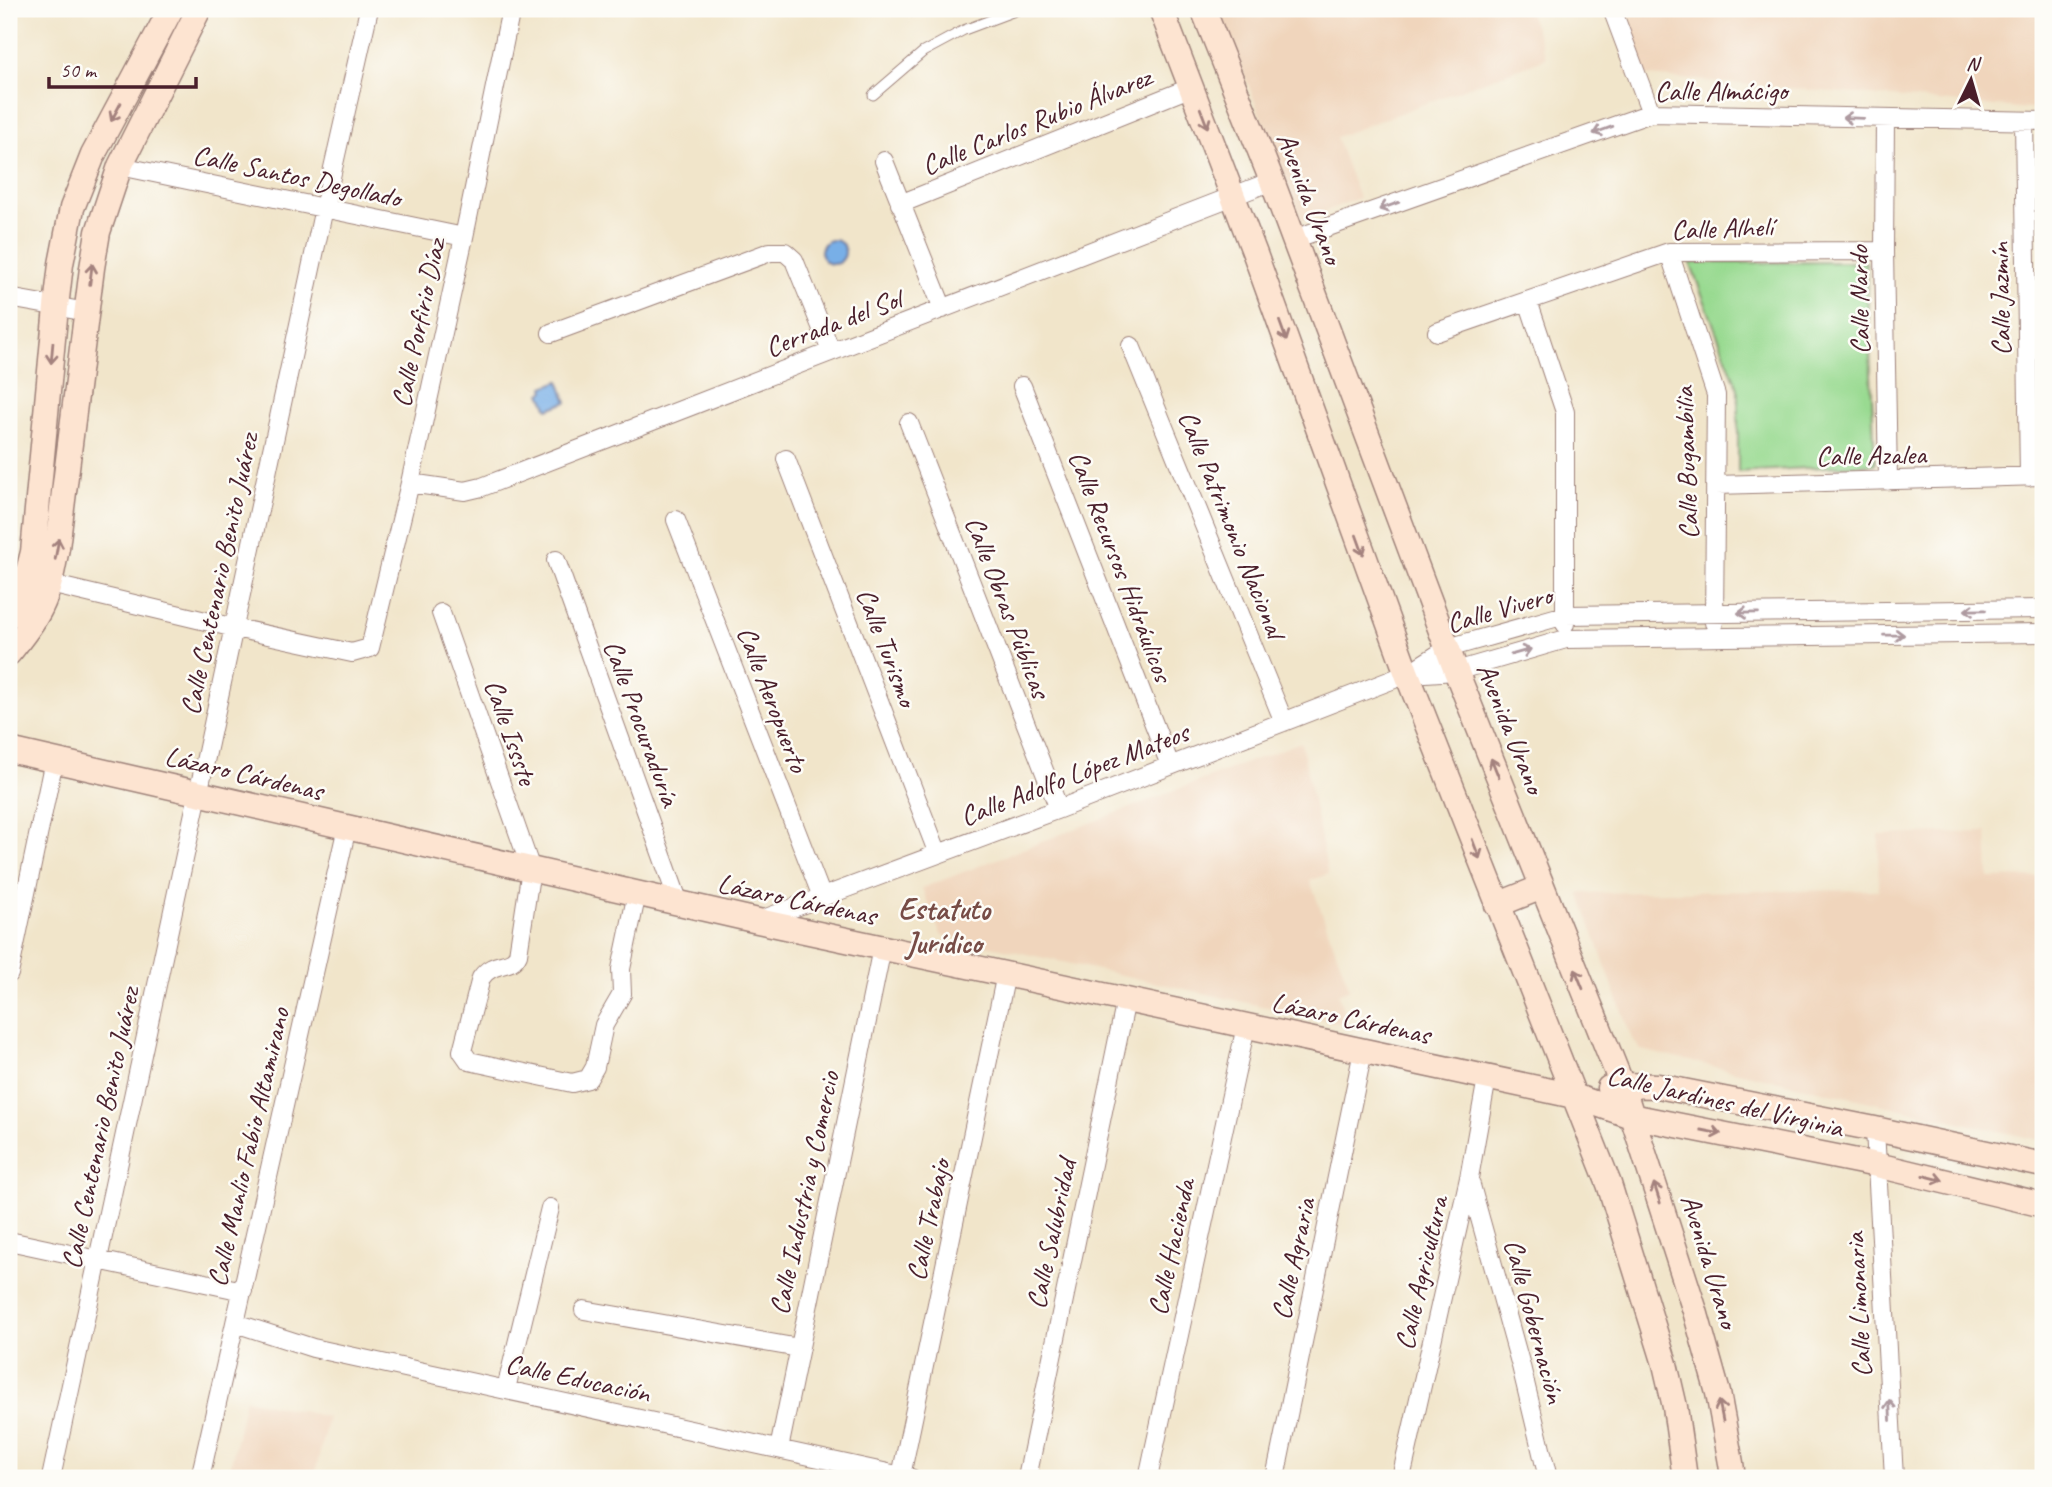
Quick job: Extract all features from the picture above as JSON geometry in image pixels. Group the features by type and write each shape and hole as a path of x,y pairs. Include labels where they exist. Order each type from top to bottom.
{"street":[{"path":"9,615 23,591 33,552 56,307 72,208 93,155 171,9"},
{"path":"9,653 25,634 41,607 50,584 98,232 120,166 200,9"},
{"name":"Calle Centenario Benito Juárez","path":"51,1478 369,9"},
{"name":"Calle Porfirio Díaz","path":"235,628 352,653 370,648 410,483 512,9"},
{"path":"1161,9 1233,195 1407,674 1609,1184 1655,1328 1675,1407 1685,1478"},
{"name":"Avenida Urano","path":"1203,9 1272,181 1452,659 1622,1085 1657,1189 1718,1393 1733,1478"},
{"path":"1612,9 1651,113"},
{"name":"Calle Carlos Rubio Álvarez","path":"900,204 1192,87"},
{"name":"Calle Almácigo","path":"1294,239 1651,113 2043,121"},
{"name":"Calle Nardo","path":"1885,119 1888,481"},
{"name":"Calle Jazmín","path":"2024,121 2036,477"},
{"path":"884,161 943,309"},
{"name":"Calle Santos Degollado","path":"120,166 464,237"},
{"name":"Cerrada del Sol","path":"410,483 465,491 482,487 1272,181"},
{"name":"Calle Alhelí","path":"1437,332 1669,252 1884,251"},
{"path":"551,332 770,252 785,252 794,260 831,351"},
{"name":"Calle Bugambilia","path":"1669,252 1716,395 1714,637"},
{"path":"9,298 87,312"},
{"path":"1528,301 1565,412 1566,639"},
{"name":"Calle Patrimonio Nacional","path":"1131,346 1284,722"},
{"name":"Calle Recursos Hidráulicos","path":"1022,386 1170,765"},
{"name":"Calle Obras Públicas","path":"909,423 1059,809"},
{"name":"Calle Turismo","path":"786,459 938,854"},
{"name":"Calle Azalea","path":"1716,485 2036,477"},
{"name":"Calle Aeropuerto","path":"676,520 822,897"},
{"name":"Calle Procuraduría","path":"556,560 679,903"},
{"path":"50,584 235,628"},
{"name":"Calle Vivero","path":"1407,674 1565,615 2043,609"},
{"path":"1946,611 1946,635"},
{"path":"1853,612 1854,636"},
{"name":"Calle Issste","path":"441,613 531,869"},
{"name":"Calle Vivero","path":"1452,659 1566,639 2043,633"},
{"name":"Calle Adolfo López Mateos","path":"758,921 1059,809 1407,674"},
{"name":"Lázaro Cárdenas","path":"9,750 758,921 1574,1096"},
{"path":"9,974 54,760"},
{"name":"Calle Manlio Fabio Altamirano","path":"200,1478 347,827"},
{"path":"531,869 516,960 495,965 486,970 481,978 463,1051 469,1061 572,1083 588,1079 595,1068 604,1025 622,993 621,969 637,894"},
{"path":"1497,905 1542,887"},
{"name":"Calle Industria y Comercio","path":"779,1449 882,948"},
{"name":"Calle Trabajo","path":"906,1477 1006,974"},
{"name":"Calle Salubridad","path":"1027,1478 1126,1000"},
{"name":"Calle Hacienda","path":"1148,1478 1246,1026"},
{"name":"Calle Agraria","path":"1275,1478 1363,1051"},
{"name":"Calle Agricultura","path":"1401,1478 1469,1178 1487,1078"},
{"name":"Calle Jardines del Virginia","path":"1574,1096 1622,1085 1657,1086 2043,1165"},
{"name":"Calle Jardines del Virginia","path":"1574,1096 1631,1116 1877,1165 2043,1205"},
{"name":"Calle Limonaria","path":"1875,1129 1894,1478"},
{"name":"Calle Gobernación","path":"1469,1178 1521,1366 1548,1478"},
{"path":"506,1390 550,1208"},
{"path":"9,1241 243,1291"},
{"path":"584,1310 799,1348"},
{"name":"Calle Educación","path":"234,1323 313,1348 906,1477"}],"lane":[{"path":"873,95 923,52 964,30 1020,9"}],"shaded area":[{"path":"1218,9 1528,9 1546,58 1336,137 1359,198 1302,220"},
{"path":"1632,9 2043,9 2043,110 1626,74"},
{"path":"1301,742 1328,874 1310,881 1350,989 1338,994 1348,1025 941,935 922,888"},
{"path":"1987,832 1989,878 2043,877 2043,1141 1641,1050 1632,1039 1579,893 1878,890 1879,835"},
{"path":"245,1399 328,1417 314,1478 228,1478"}],"green space":[{"path":"1866,262 1875,464 1738,472 1738,389 1690,263"}],"water":[{"path":"833,240 844,247 845,252 838,263 833,264 822,257 821,252 828,241"},
{"path":"559,381 567,402 548,409 541,393 545,391 544,387"}],"district":[{"name":"Estatuto Jurídico","path":"944,926"}]}
